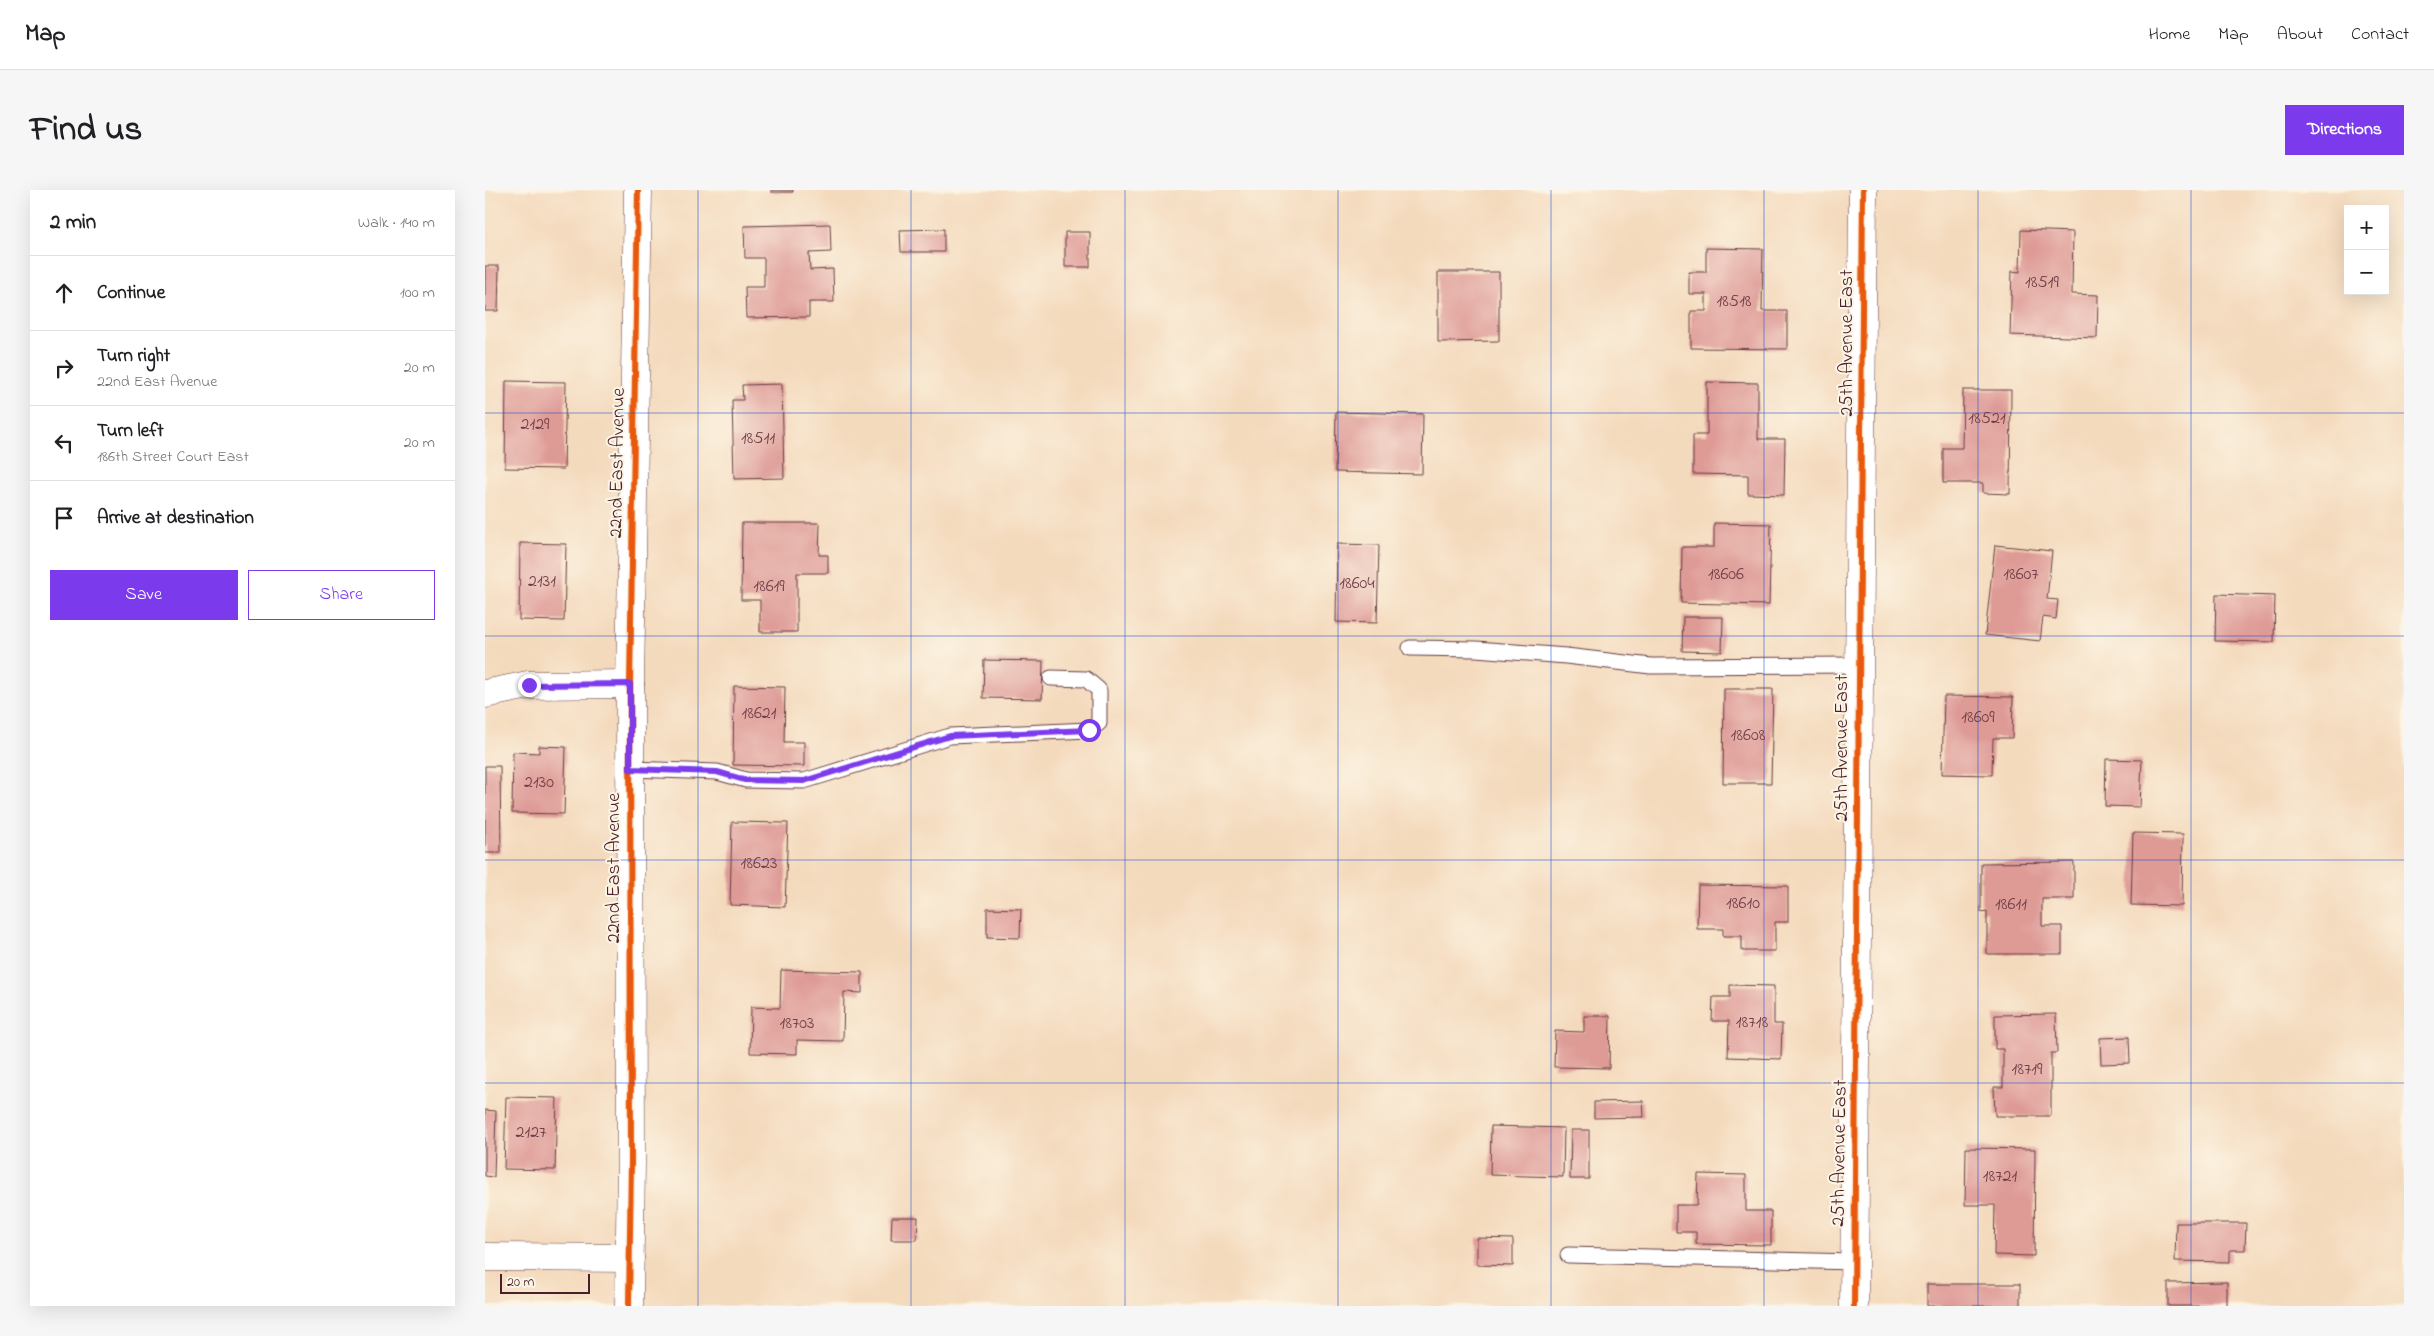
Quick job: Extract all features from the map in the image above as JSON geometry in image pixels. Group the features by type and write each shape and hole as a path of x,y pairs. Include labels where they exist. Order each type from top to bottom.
{"street":[{"name":"22nd East Avenue","path":"629,1306 630,684 638,190"},
{"name":"25th Avenue East","path":"1854,1306 1863,190"},
{"path":"485,694 529,685 630,684"},
{"path":"485,1257 630,1258"}],"lane":[{"path":"1410,648 1476,649 1574,656 1651,666 1859,665"},
{"path":"630,769 717,772 745,780 804,781 950,736 1089,730 1099,723 1099,690 1087,678 1051,678"},
{"path":"1568,1255 1855,1262"}],"building":[{"path":"771,190 793,190 793,192 771,192"},
{"path":"830,224 831,252 809,253 810,270 833,269 834,302 809,302 809,317 746,318 745,287 764,287 764,258 745,258 744,226"},
{"path":"944,229 944,252 901,252 900,230"},
{"path":"2021,230 2073,232 2072,294 2098,295 2097,338 2010,335 2012,271 2020,272"},
{"path":"1065,232 1090,232 1090,267 1065,267"},
{"path":"1706,248 1763,249 1762,311 1787,311 1787,349 1691,348 1691,311 1706,311 1706,294 1689,294 1689,272 1706,272"},
{"path":"485,266 499,266 498,311 485,311"},
{"path":"1438,272 1499,272 1499,341 1438,342"},
{"path":"506,381 566,382 564,469 505,468"},
{"path":"1707,382 1758,383 1758,439 1785,439 1784,495 1748,494 1748,475 1693,474 1693,435 1707,435"},
{"path":"782,384 784,478 734,479 732,400 743,400 742,385"},
{"path":"1963,390 2011,390 2010,494 1983,493 1983,483 1943,483 1943,448 1962,448"},
{"path":"1336,412 1423,414 1422,474 1335,472"},
{"path":"742,523 820,523 819,555 828,555 828,573 797,573 797,632 760,632 760,600 741,600"},
{"path":"1714,523 1771,524 1769,605 1681,603 1682,547 1714,547"},
{"path":"520,543 566,544 564,621 519,620"},
{"path":"1337,544 1379,545 1377,623 1336,622"},
{"path":"1995,545 2052,551 2047,599 2058,600 2056,619 2043,617 2040,641 1985,635"},
{"path":"2216,594 2275,596 2274,642 2215,641"},
{"path":"1683,617 1723,617 1722,652 1682,651"},
{"path":"984,660 1043,661 1042,699 983,698"},
{"path":"734,686 785,687 784,742 804,742 804,766 733,765"},
{"path":"1724,689 1773,689 1771,783 1723,783"},
{"path":"1944,696 2013,697 2012,738 1993,738 1992,775 1942,774"},
{"path":"539,746 566,747 564,814 512,813 513,752 539,753"},
{"path":"2106,759 2142,760 2140,807 2105,806"},
{"path":"485,766 500,766 501,853 485,853"},
{"path":"732,822 788,823 785,907 730,905"},
{"path":"2133,833 2183,834 2182,906 2131,905"},
{"path":"2074,862 2074,899 2042,899 2042,926 2062,926 2062,954 1987,954 1987,911 1981,912 1981,863"},
{"path":"1698,885 1788,886 1788,922 1775,922 1775,951 1742,951 1742,936 1723,936 1723,929 1697,929"},
{"path":"987,908 1021,909 1020,938 987,937"},
{"path":"781,970 862,972 862,993 844,992 843,1041 797,1040 797,1054 750,1053 751,1007 780,1008"},
{"path":"1730,985 1774,986 1774,1024 1782,1024 1781,1059 1728,1057 1729,1021 1712,1021 1713,997 1730,997"},
{"path":"2056,1014 2057,1053 2051,1053 2051,1116 1995,1116 1994,1087 2003,1087 2003,1049 1995,1049 1995,1015"},
{"path":"1584,1016 1610,1016 1609,1068 1554,1067 1555,1031 1584,1032"},
{"path":"2129,1037 2130,1063 2101,1064 2100,1038"},
{"path":"506,1097 557,1098 555,1170 504,1169"},
{"path":"1643,1101 1644,1117 1594,1118 1594,1102"},
{"path":"485,1110 496,1111 494,1177 485,1176"},
{"path":"1491,1126 1564,1128 1563,1177 1490,1175"},
{"path":"1571,1130 1589,1130 1589,1179 1570,1179"},
{"path":"1966,1148 2035,1149 2034,1256 1994,1255 1995,1205 1965,1205"},
{"path":"1698,1174 1746,1175 1746,1211 1771,1211 1771,1245 1696,1244 1696,1232 1676,1232 1676,1205 1697,1205"},
{"path":"892,1217 918,1217 917,1240 891,1240"},
{"path":"2176,1223 2246,1223 2245,1250 2230,1250 2230,1262 2175,1261"},
{"path":"1477,1238 1513,1239 1513,1266 1477,1265"},
{"path":"2227,1282 2227,1306 2168,1306 2168,1283"},
{"path":"1927,1284 2020,1284 2020,1306 1927,1306"}],"cycle path":[{"path":"629,1306 631,1162 630,684 638,190"},
{"path":"1854,1306 1863,190"}],"route":[{"path":"529,685 630,684 630,769 717,772 745,780 804,781 950,736 1005,732 1089,730"}]}
